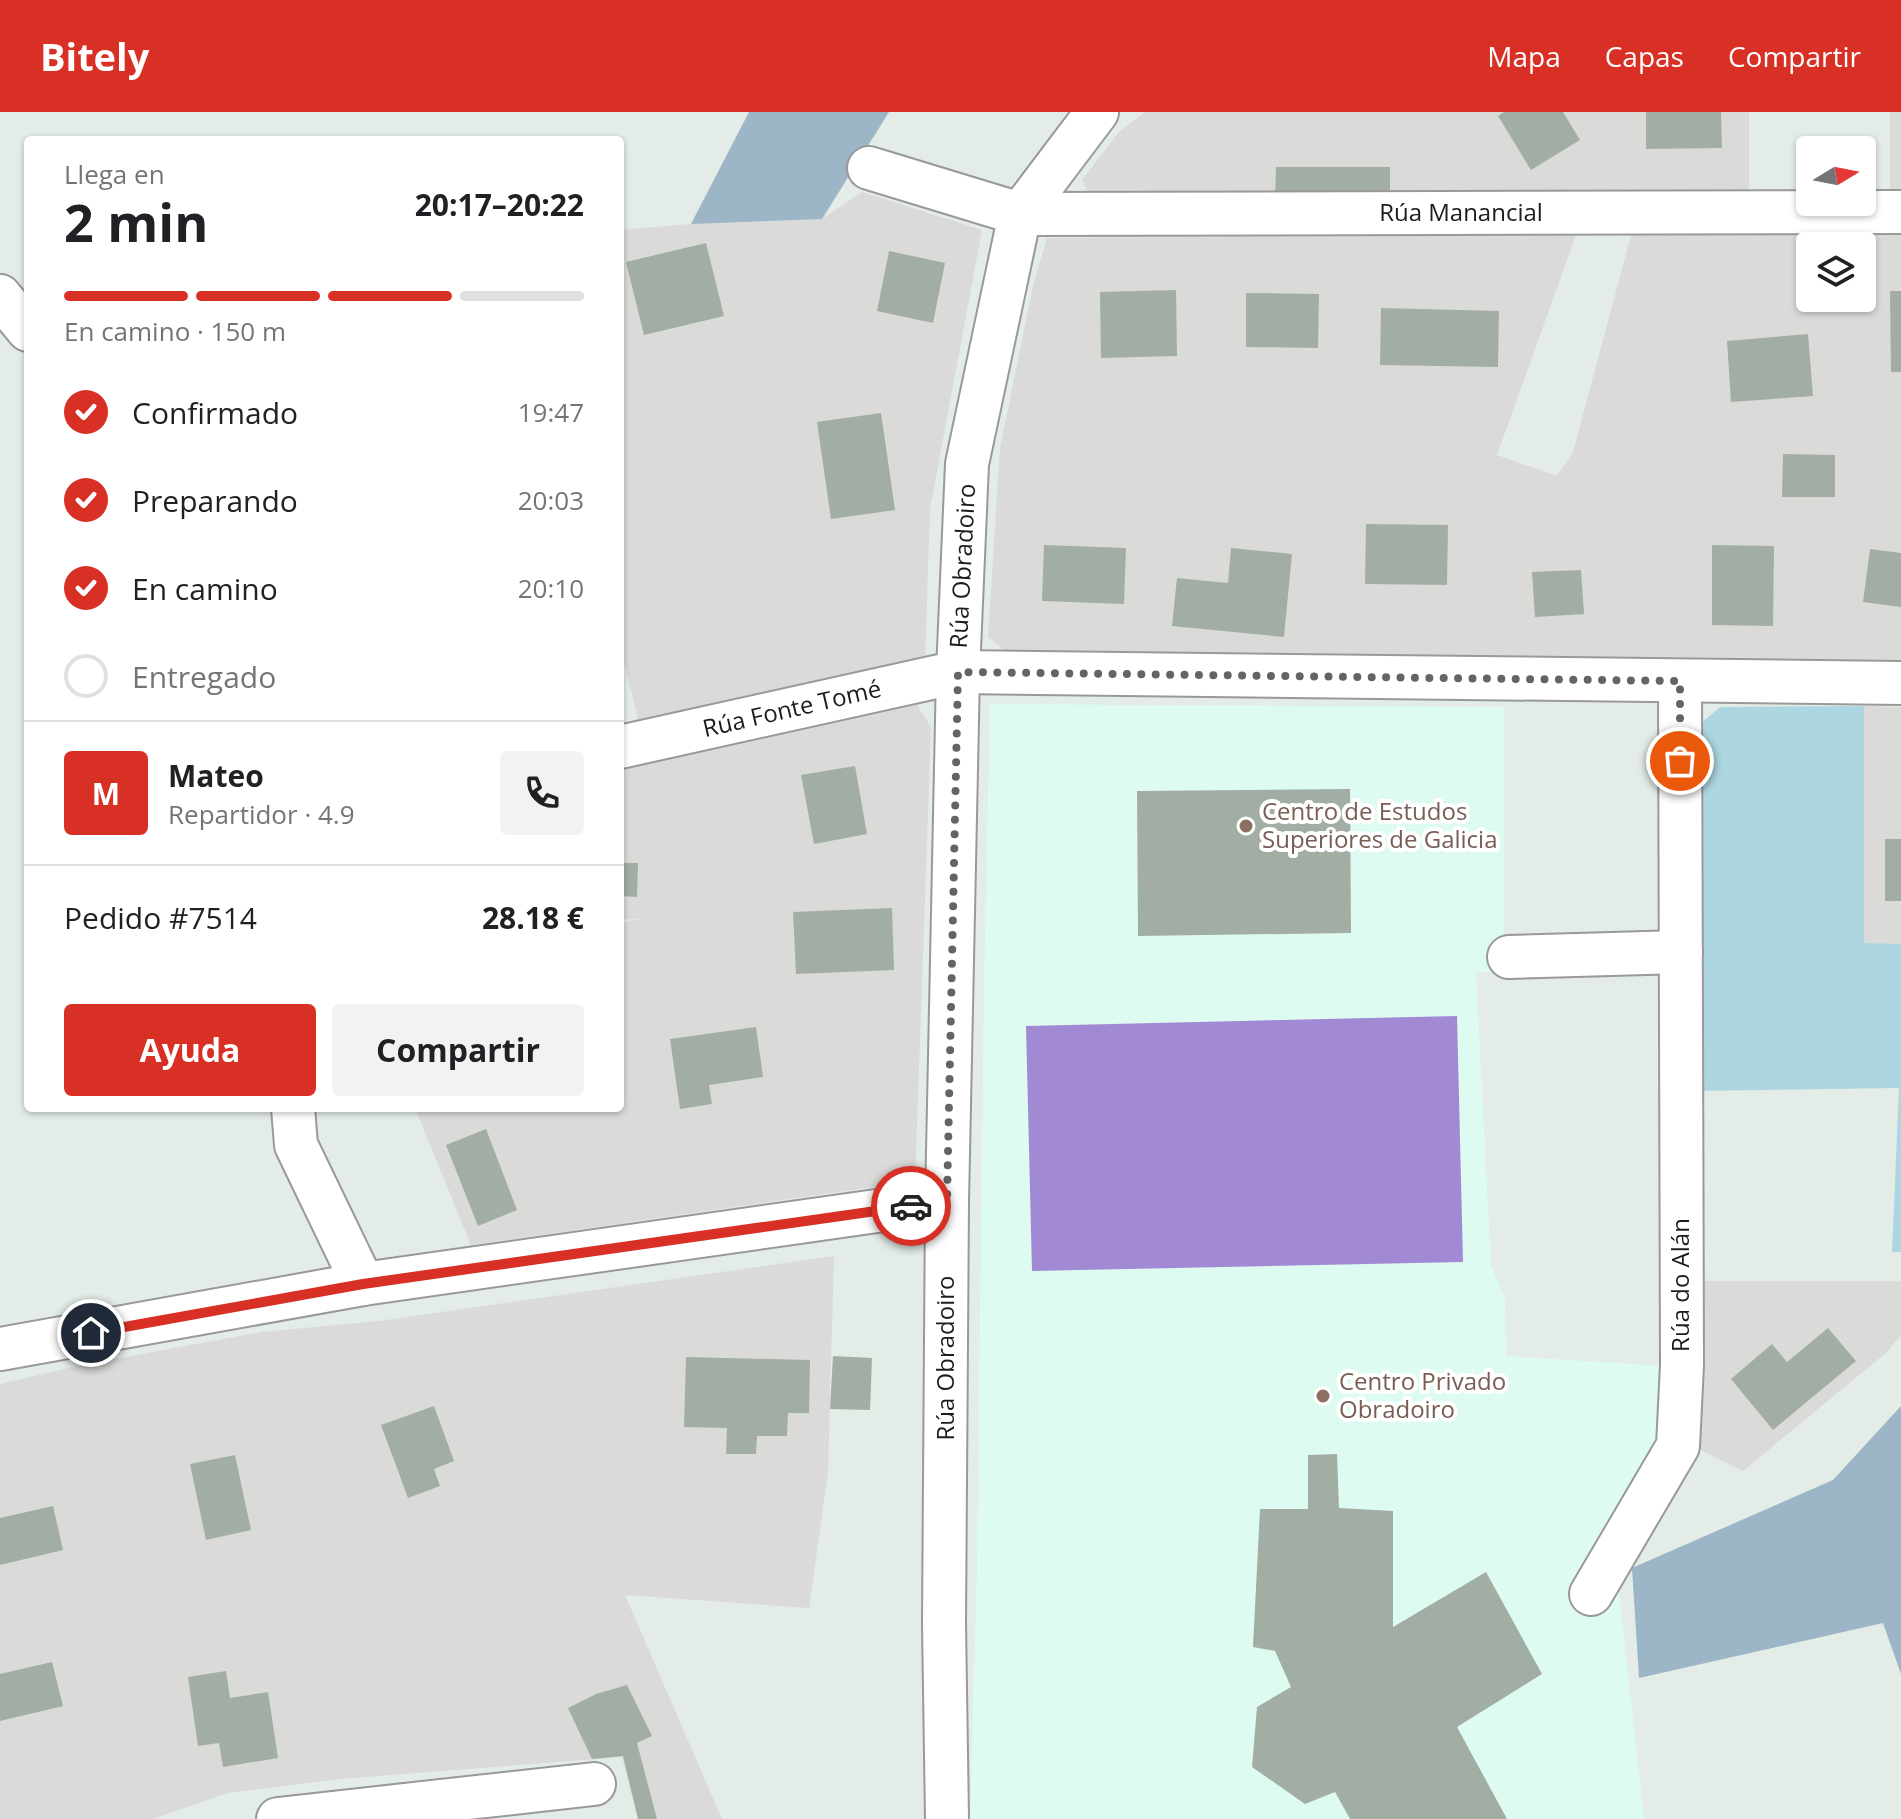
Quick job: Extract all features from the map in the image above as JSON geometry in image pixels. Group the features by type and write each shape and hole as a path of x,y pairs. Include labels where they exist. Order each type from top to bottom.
{"street":[{"name":"Rúa Obradoiro","path":"947,1819 944,1623 947,1201 958,672 967,464 1020,214 1097,112"},
{"name":"Rúa Manancial","path":"869,168 1020,214 1901,212"},
{"path":"0,296 24,325"},
{"name":"Rúa Fonte Tomé","path":"624,737 958,672 1901,683"},
{"name":"Rúa do Alán","path":"1591,1594 1678,1446 1682,1365 1680,681"},
{"path":"1509,957 1681,952"},
{"path":"293,1112 296,1145 363,1284"},
{"path":"0,1349 363,1284 947,1201"},
{"path":"278,1819 594,1784"}],"shaded area":[{"path":"749,112 889,112 822,219 691,224"},
{"path":"1145,112 1749,112 1749,200 1093,204 1082,180 1118,133"},
{"path":"1890,112 1901,112 1901,197 1890,197"},
{"path":"862,192 982,230 930,509 925,662 640,728 624,663 624,230 822,219"},
{"path":"1632,232 1796,234 1796,312 1876,312 1876,235 1901,235 1901,664 1476,657 1299,660 1009,654 988,637 1000,448 1033,286 1047,238 1576,235 1497,455 1557,476 1573,452"},
{"name":"Centro Privado Obradoiro","path":"990,704 1504,707 1504,972 1476,972 1491,1265 1505,1299 1506,1356 1664,1366 1669,1426 1616,1564 1644,1819 970,1819 977,1569"},
{"path":"917,705 931,727 915,1181 471,1245 417,1112 624,1112 624,922 645,918 624,920 624,769"},
{"path":"1864,706 1901,707 1901,944 1864,944"},
{"path":"1864,706 1864,943 1901,944 1901,1252 1892,1252 1899,1088 1694,1091 1699,725 1720,707"},
{"path":"1457,1016 1463,1262 1032,1271 1026,1026"},
{"path":"834,1256 828,1473 809,1608 625,1595 722,1819 638,1819 622,1757 339,1779 227,1793 153,1819 0,1819 0,1384 82,1365 262,1332 379,1321"},
{"path":"1695,1281 1901,1281 1901,1335 1887,1352 1743,1471 1695,1447"},
{"path":"1901,1406 1901,1674 1883,1623 1639,1678 1632,1568 1833,1480"}],"building":[{"path":"1504,112 1563,112 1580,140 1531,170 1498,116"},
{"path":"1646,112 1721,112 1722,148 1646,149"},
{"path":"1276,167 1390,167 1390,203 1275,203"},
{"path":"706,243 724,316 644,335 626,262"},
{"path":"889,251 945,263 933,323 877,311"},
{"path":"1176,290 1177,356 1101,358 1100,292"},
{"path":"1890,291 1901,291 1901,372 1891,372"},
{"path":"1246,293 1319,294 1318,348 1246,347"},
{"path":"1381,308 1499,311 1498,367 1380,365"},
{"path":"1808,334 1813,396 1731,402 1727,341"},
{"path":"881,413 895,510 831,519 817,422"},
{"path":"1783,454 1835,455 1835,497 1782,497"},
{"path":"1366,524 1448,525 1447,585 1365,584"},
{"path":"1044,545 1126,548 1124,604 1042,601"},
{"path":"1712,545 1774,546 1773,626 1712,625"},
{"path":"1231,548 1292,554 1284,637 1172,626 1177,578 1228,583"},
{"path":"1870,549 1901,553 1901,607 1863,602"},
{"path":"1581,570 1584,614 1535,617 1532,572"},
{"path":"855,766 867,834 814,844 801,775"},
{"path":"1350,789 1351,933 1138,936 1137,791"},
{"path":"1885,839 1901,839 1901,901 1885,901"},
{"path":"624,863 638,863 637,897 624,896"},
{"path":"892,908 894,970 796,974 793,912"},
{"path":"756,1027 763,1077 709,1085 712,1104 680,1109 670,1039"},
{"path":"486,1129 517,1210 478,1226 446,1145"},
{"path":"1828,1328 1856,1361 1773,1430 1731,1379 1772,1344 1787,1362"},
{"path":"833,1356 872,1358 870,1410 830,1409"},
{"path":"686,1357 810,1360 809,1413 788,1413 787,1436 757,1436 756,1454 726,1454 727,1428 684,1427"},
{"path":"434,1406 454,1461 434,1469 440,1486 408,1498 381,1425"},
{"path":"1337,1454 1339,1508 1393,1511 1393,1627 1486,1572 1542,1674 1457,1727 1507,1819 1350,1819 1335,1792 1305,1804 1252,1767 1257,1707 1291,1687 1275,1651 1253,1647 1260,1509 1308,1509 1308,1455"},
{"path":"235,1455 251,1530 206,1540 190,1464"},
{"path":"53,1506 63,1550 0,1565 0,1518"},
{"path":"52,1662 63,1706 0,1721 0,1674"},
{"path":"226,1671 230,1698 268,1692 278,1758 223,1767 219,1743 198,1746 188,1677"},
{"path":"627,1685 652,1736 637,1743 657,1819 638,1819 623,1756 592,1759 568,1708 596,1694"}],"way so far":[{"path":"911,1206 947,1201 958,672 1680,681 1680,761"}],"place":[{"name":"Centro de Estudos Superiores de Galicia","path":"1246,826"},
{"name":"Centro Privado Obradoiro","path":"1323,1396"}],"route":[{"path":"91,1333 363,1284 911,1206"}]}
